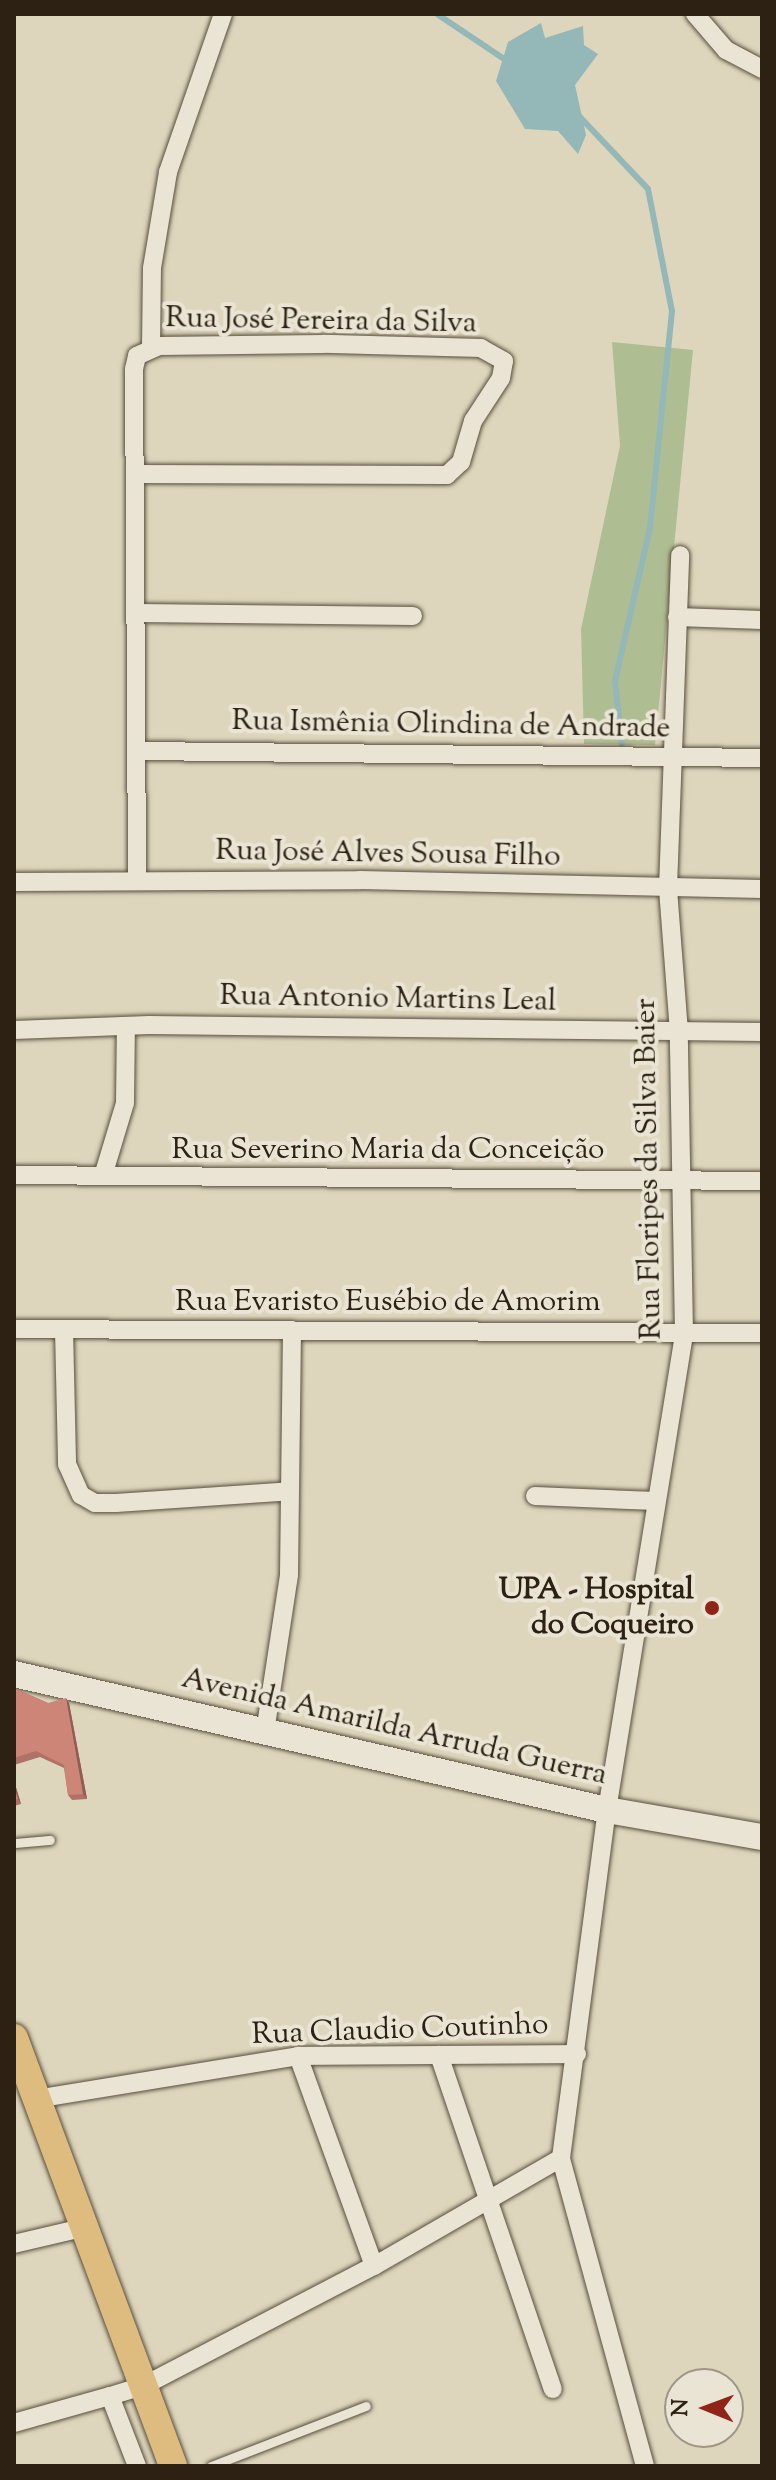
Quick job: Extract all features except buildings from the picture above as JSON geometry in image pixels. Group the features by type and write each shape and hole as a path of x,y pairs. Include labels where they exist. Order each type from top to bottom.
{"main road":[{"name":"Avenida Amarilda Arruda Guerra","path":"14,1674 607,1810 762,1837"},
{"path":"14,2038 173,2466"}],"street":[{"path":"137,881 139,751 135,474 152,268 165,185 223,14"},
{"path":"695,14 726,50 762,69"},
{"name":"Rua José Pereira da Silva","path":"135,474 435,477 456,471 473,421 501,378 504,361 481,348 323,344 144,352"},
{"name":"Rua Floripes da Silva Baier","path":"561,2158 607,1810 684,1333 679,1032 668,888 670,756 680,555"},
{"path":"137,613 413,616"},
{"path":"677,617 762,620"},
{"name":"Rua Ismênia Olindina de Andrade","path":"139,751 762,758"},
{"name":"Rua José Alves Sousa Filho","path":"14,882 762,889"},
{"path":"103,1176 125,1103 126,1026"},
{"name":"Rua Antonio Martins Leal","path":"14,1030 126,1026 762,1032"},
{"name":"Rua Severino Maria da Conceição","path":"14,1175 762,1181"},
{"name":"Rua Evaristo Eusébio de Amorim","path":"14,1329 762,1333"},
{"path":"64,1329 67,1464 81,1495 95,1503 116,1503 290,1491"},
{"path":"265,1732 286,1614 292,1330"},
{"path":"535,1496 656,1501"},
{"name":"Rua Claudio Coutinho","path":"36,2099 298,2056 577,2054"},
{"path":"439,2055 492,2200 553,2389"},
{"path":"298,2056 374,2266"},
{"path":"14,2423 143,2386 374,2266 561,2158 645,2466"},
{"path":"14,2244 86,2227"},
{"path":"110,2396 137,2466"}],"lane":[{"path":"14,1843 50,1840"},
{"path":"211,2466 366,2406"}],"green space":[{"path":"612,342 693,350 655,745 584,744 581,629 620,446"}],"water":[{"path":"541,23 545,38 583,26 584,45 598,54 575,85 586,135 578,154 558,131 525,129 496,81 508,42"}],"waterway":[{"path":"437,14 507,61"},
{"path":"579,116 648,189 672,311 650,528 615,681 622,744"}],"place":[{"name":"UPA - Hospital do Coqueiro","path":"712,1608"}]}
